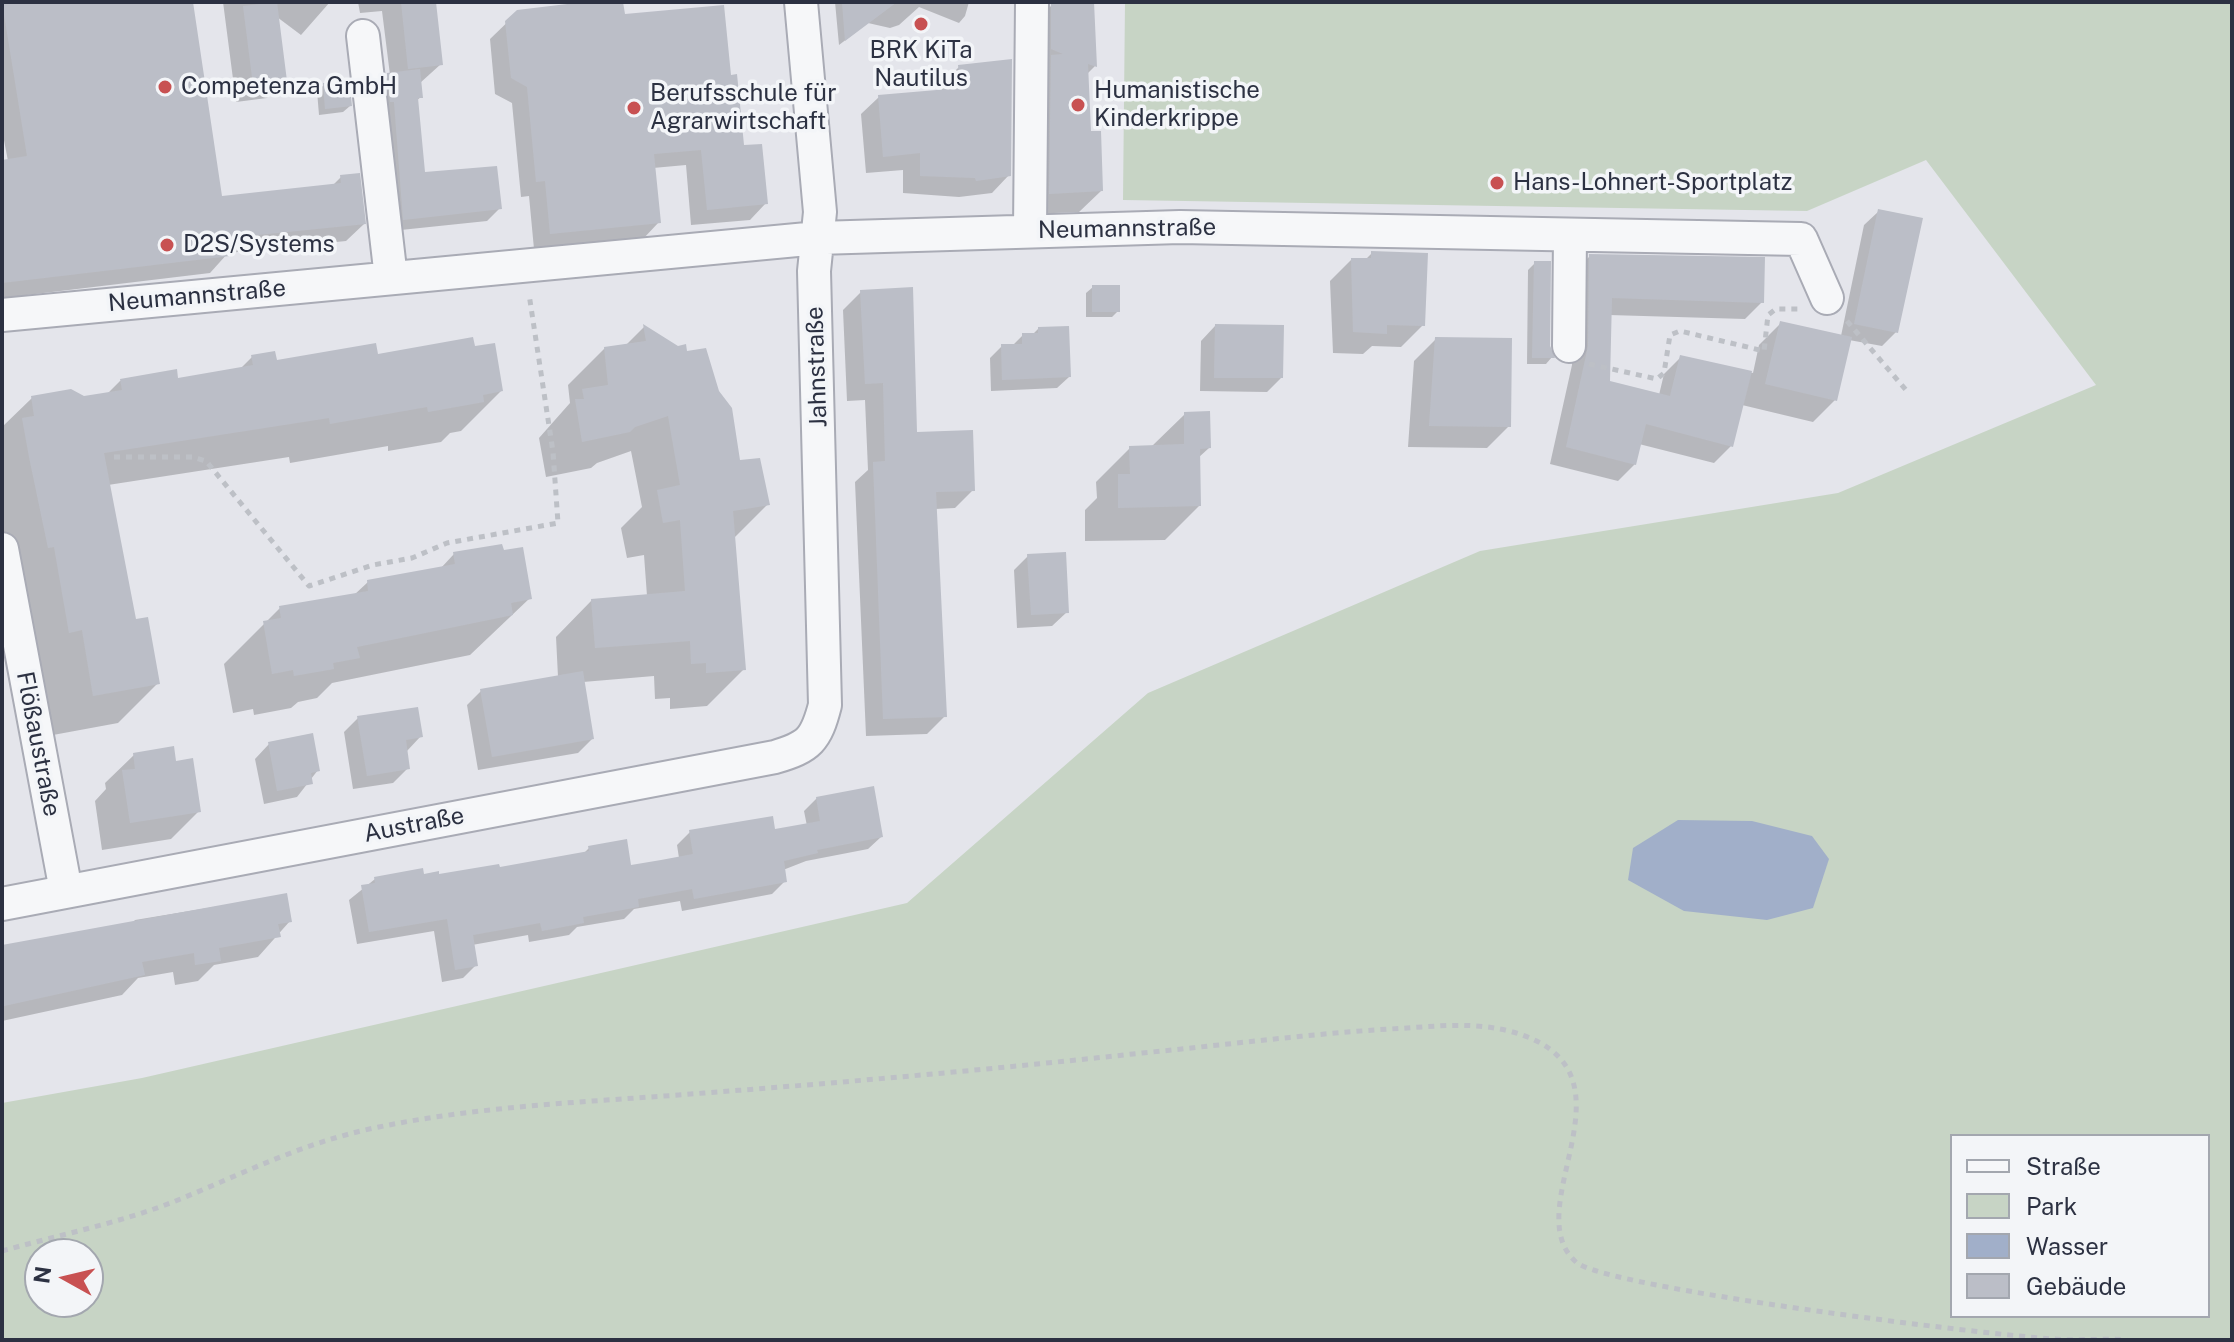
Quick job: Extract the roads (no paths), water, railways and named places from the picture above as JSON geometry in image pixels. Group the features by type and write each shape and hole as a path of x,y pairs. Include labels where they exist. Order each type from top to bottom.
{"street":[{"name":"Jahnstraße","path":"801,2 820,212 814,271 825,705 818,732"},
{"path":"1030,230 1032,2"},
{"path":"363,36 391,278"},
{"name":"Neumannstraße","path":"2,315 818,238 1180,227 1801,239 1827,298"},
{"path":"1569,346 1570,235"},
{"name":"Flößaustraße","path":"2,549 66,891"},
{"name":"Austraße","path":"2,904 775,757 801,749 818,732"}],"water":[{"path":"1678,820 1752,821 1812,836 1829,859 1813,908 1767,920 1684,911 1628,880 1633,848"}],"place":[{"name":"BRK KiTa Nautilus","path":"921,24"},
{"name":"Competenza GmbH","path":"165,87"},
{"name":"Humanistische Kinderkrippe","path":"1078,105"},
{"name":"Berufsschule für Agrarwirtschaft","path":"634,108"},
{"name":"Hans-Lohnert-Sportplatz","path":"1497,183"},
{"name":"D2S/Systems","path":"167,245"}]}
